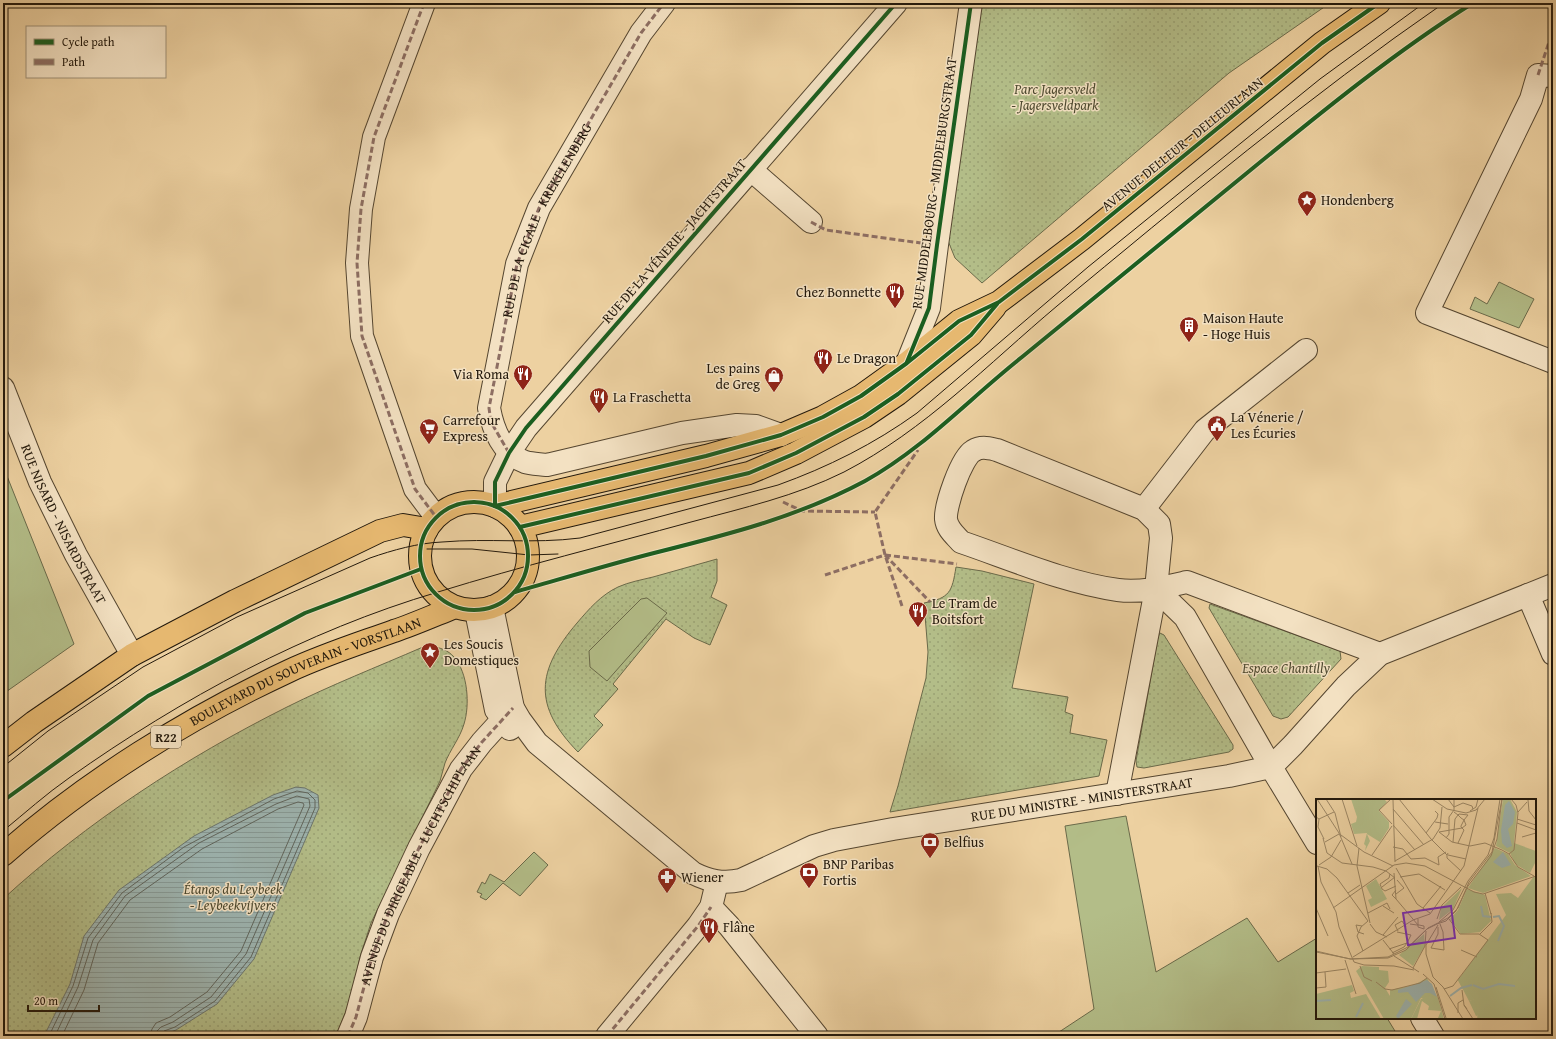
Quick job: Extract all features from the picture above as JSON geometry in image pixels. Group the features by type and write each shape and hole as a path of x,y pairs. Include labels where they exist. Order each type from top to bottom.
{"main road":[{"name":"AVENUE DELLEUR - DELLEURLAAN","path":"999,302 1082,239 1322,43 1379,3"},
{"path":"495,506 706,456 781,435 823,418 861,396 907,363 958,321 999,302"},
{"path":"474,608 439,597 430,588 423,576 420,554 422,539 431,523 448,508 462,503 483,502 507,512 520,527 749,473 796,453 864,417 898,394 971,335 999,302"},
{"path":"3,746 34,722 132,655 235,601 380,531 403,525 431,523"},
{"name":"R22","path":"474,608 511,596 520,586 526,573 528,551 520,527"},
{"name":"BOULEVARD DU SOUVERAIN - VORSTLAAN","path":"3,855 80,793 171,734 226,702 290,670 345,647 474,608"}],"street":[{"path":"424,3 374,137 361,209 357,263 362,336 415,490 431,523"},
{"name":"RUE DE LA CIGALE - KREKELENBERG","path":"509,453 492,422 489,408 518,264 539,208 641,33 664,3"},
{"name":"RUE DE LA VÉNERIE - JACHTSTRAAT","path":"495,506 495,482 509,453 526,428 896,3"},
{"name":"RUE MIDDELBOURG - MIDDELBURGSTRAAT","path":"907,363 930,308 936,245 971,3"},
{"path":"1546,76 1531,99 1427,314 1553,362"},
{"path":"750,169 811,222"},
{"path":"1144,509 1205,430 1306,350"},
{"name":"RUE NISARD - NISARDSTRAAT","path":"3,388 40,482 76,555 132,655"},
{"path":"509,453 526,462 547,465 682,433 737,425 756,426 781,435"},
{"path":"1117,794 1156,589 1161,538 1159,524 1144,509 996,450 982,447 972,451 964,458 946,509 946,520 951,532 961,542 1073,580 1119,590 1156,589 1187,582 1380,654"},
{"path":"1271,767 1346,686 1380,654 1553,585"},
{"path":"1156,589 1185,617 1271,767 1316,840"},
{"path":"1528,595 1553,654"},
{"path":"474,608 496,710 508,714 509,728 537,743 693,873 706,880 717,882 710,907 698,926 607,1036"},
{"name":"AVENUE DU DIRIGEABLE - LUCHTSCHIPLAAN","path":"348,1036 356,1017 372,957 388,914 420,848 461,769 508,714"},
{"name":"RUE DU MINISTRE - MINISTERSTRAAT","path":"717,882 730,883 741,880 814,846 893,828 1229,776 1271,767"},
{"path":"710,907 729,926 817,1036"},
{"path":"1423,1019 1433,1036"}],"green space":[{"name":"Parc Jagersveld - Jagersveldpark","path":"976,3 1330,3 1229,73 982,283 955,258 940,221"},
{"path":"1499,282 1534,299 1519,328 1470,309 1475,297 1487,304"},
{"path":"3,466 74,644 3,694"},
{"path":"717,559 717,581 711,597 727,605 710,645 694,638 666,619 613,684 618,689 594,716 603,725 578,752 563,735 553,719 547,704 545,688 547,673 563,640 586,613 612,590 631,582"},
{"path":"956,567 982,571 1034,584 1012,688 1068,697 1065,712 1073,715 1070,733 1107,740 1099,776 890,812 926,678 928,652 924,603 939,599 948,592 953,582"},
{"path":"647,598 667,613 607,681 590,667 589,651 641,599"},
{"name":"Espace Chantilly","path":"1210,604 1340,651 1341,659 1288,717 1281,719 1273,716 1209,608"},
{"path":"1160,633 1164,635 1233,745 1233,749 1229,752 1144,768 1137,767 1136,761 1158,637"},
{"name":"Étangs du Leybeek - Leybeekvijvers","path":"432,646 444,650 452,655 459,664 465,680 467,699 466,716 460,734 445,763 440,781 371,923 360,957 351,999 336,1036 3,1036 3,899 68,844 103,818 138,793 211,748 320,691 423,647"},
{"path":"1126,816 1156,972 1247,918 1278,962 1316,939 1316,1019 1388,1019 1398,1036 1053,1036 1094,1009 1065,826"},
{"path":"534,852 548,865 520,896 503,883 486,900 480,897 482,894 477,892 482,882 485,884 490,874 504,882"}],"water":[{"path":"296,787 305,788 318,795 319,808 254,959 217,1004 176,1030 160,1036 44,1036 70,984 84,936 119,890 194,836 273,795"}],"tram line":[{"path":"3,767 48,731 143,667 237,617 370,558 406,547 433,543 459,541 546,541 580,538 778,485 815,471 867,445 917,413 1088,267 1320,79 1424,3"},
{"path":"3,831 60,784 156,721 201,694 246,670 341,626 389,608 470,582 788,495 844,472 874,455 902,436 955,395 1057,306 1247,150 1344,75 1444,3"},
{"path":"427,549 472,549 529,555 558,554"}],"marked path":[{"path":"424,3 374,137 361,209 357,263 362,336 415,489 436,517"},
{"path":"509,453 491,422 489,408 517,264 539,208 641,33 664,3"},
{"path":"1538,75 1553,30"},
{"path":"811,222 826,230 921,243"},
{"path":"902,606 885,555 875,512 918,450"},
{"path":"783,502 802,511 875,512"},
{"path":"885,555 957,564"},
{"path":"825,575 885,555 930,602"},
{"path":"348,1036 356,1017 372,957 388,914 419,848 461,769 482,742 513,708"},
{"path":"607,1036 698,926 711,907"}],"cycle path":[{"path":"495,506 495,482 509,453 526,428 896,3"},
{"path":"907,362 929,308 971,3"},
{"path":"495,506 706,456 781,435 823,417 861,396 907,363 959,321 999,302 1082,239 1322,43 1379,3"},
{"path":"515,592 619,562 761,524 814,505 865,481 907,454 926,439 1003,373 1333,103 1388,61 1473,3"},
{"path":"520,527 749,473 796,453 864,417 898,394 971,335 997,304"},
{"path":"474,502 495,506 512,518 524,535 528,556 524,577 512,594 495,606 474,610 453,606 436,594 424,577 420,556 424,535 436,518 453,506 474,502"},
{"path":"3,801 148,696 305,613 421,569"}],"place":[{"name":"Hondenberg","path":"1307,217"},
{"name":"Chez Bonnette","path":"895,309"},
{"name":"Maison Haute - Hoge Huis","path":"1189,343"},
{"name":"Le Dragon","path":"823,375"},
{"name":"Via Roma","path":"523,391"},
{"name":"Les pains de Greg","path":"774,393"},
{"name":"La Fraschetta","path":"599,414"},
{"name":"La Vénerie / Les Écuries","path":"1217,442"},
{"name":"Carrefour Express","path":"429,445"},
{"name":"Le Tram de Boitsfort","path":"918,628"},
{"name":"Les Soucis Domestiques","path":"430,669"},
{"name":"Belfius","path":"930,859"},
{"name":"BNP Paribas Fortis","path":"809,889"},
{"name":"Wiener","path":"667,894"},
{"name":"Flâne","path":"709,944"}]}
